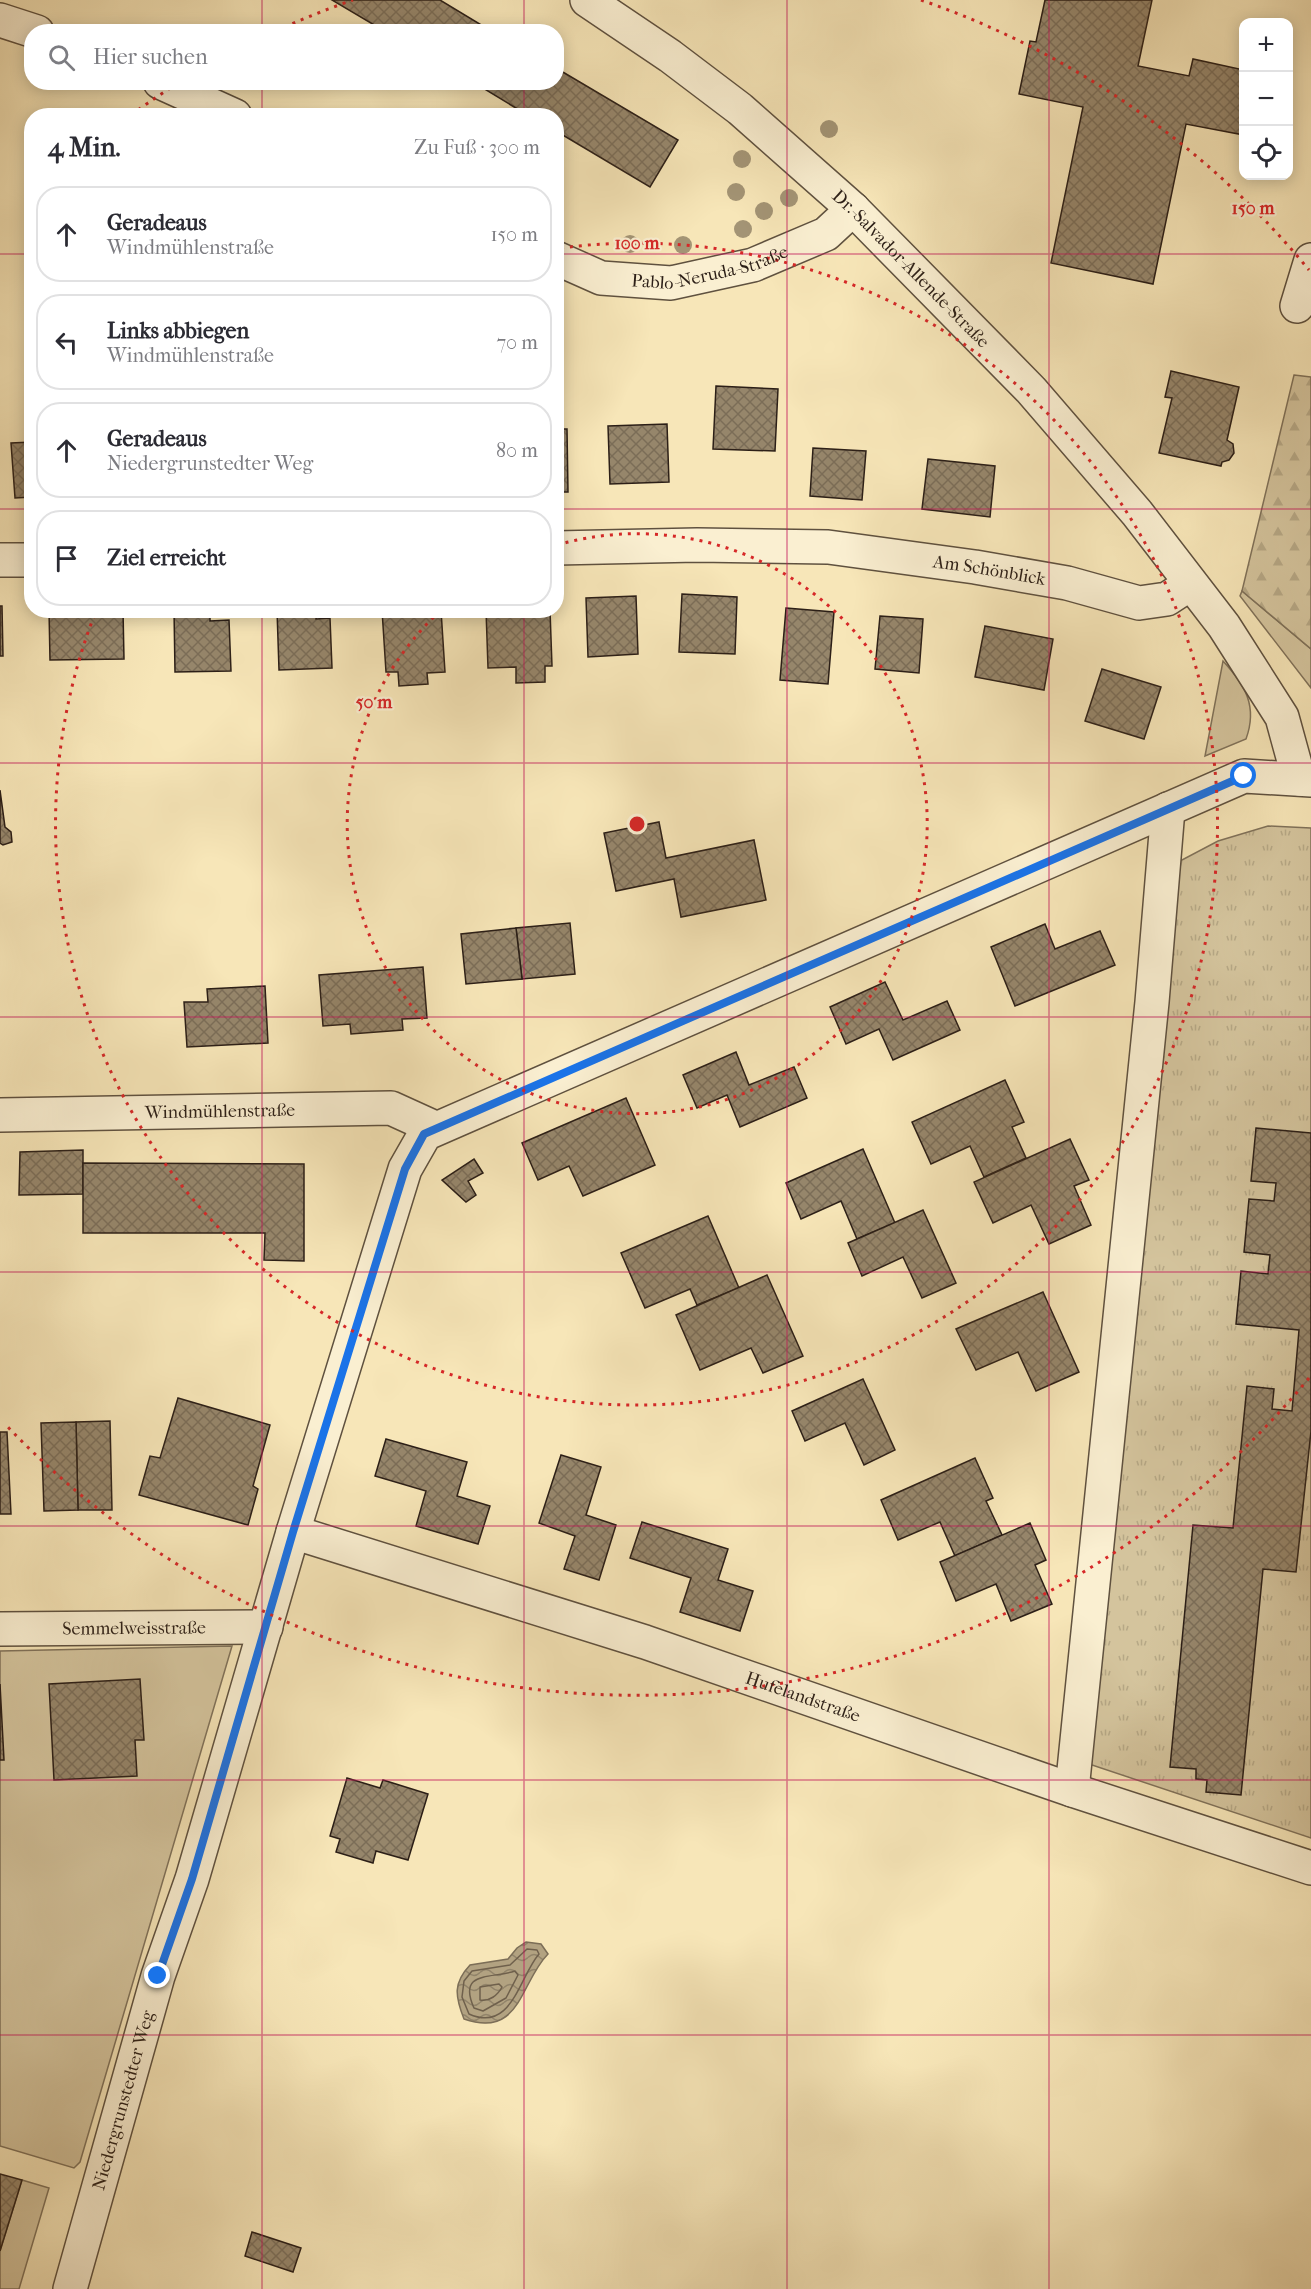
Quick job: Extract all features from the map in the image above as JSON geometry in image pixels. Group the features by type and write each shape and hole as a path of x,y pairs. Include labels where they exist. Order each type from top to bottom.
{"street":[{"name":"Dr.-Salvador-Allende-Straße","path":"586,0 670,56 740,108 853,209 1031,390 1137,513 1190,584"},
{"path":"0,20 24,28"},
{"path":"178,90 217,108"},
{"name":"Pablo-Neruda-Straße","path":"564,262 601,278 671,282 753,265 826,234 853,209"},
{"path":"1298,306 1311,260"},
{"name":"Am Schönblick","path":"564,548 697,545 828,547 1067,583 1139,603 1167,599 1190,584"},
{"path":"0,560 24,560"},
{"path":"293,1532 405,1169 424,1134 1244,776 1305,779 1282,717 1224,626 1190,584"},
{"path":"1072,1790 1151,1013 1168,809"},
{"name":"Windmühlenstraße","path":"0,1115 391,1108 435,1128"},
{"name":"Hufelandstraße","path":"293,1532 645,1642 1072,1790 1311,1868"},
{"name":"Niedergrunstedter Weg","path":"70,2289 158,1976 192,1879 293,1532"},
{"name":"Semmelweisstraße","path":"0,1629 266,1627"}],"green space":[{"path":"1294,375 1311,377 1311,649 1242,591"},
{"path":"1242,591 1311,649 1311,688 1240,596"},
{"path":"1223,661 1238,679 1247,697 1251,716 1249,727 1246,739 1205,756"},
{"path":"1268,826 1311,828 1311,1838 1089,1764 1180,861 1218,841"},
{"path":"232,1646 80,2162 74,2168 0,2146 0,1651"},
{"path":"22,2180 49,2188 19,2289 0,2289 0,2251"}],"water":[{"path":"526,1942 541,1944 548,1954 517,2005 508,2015 497,2021 483,2023 464,2019 457,1990 464,1972 470,1965 508,1959 517,1948"}],"building":[{"path":"332,0 440,0 480,24 372,24"},
{"path":"1045,0 1152,0 1138,66 1189,76 1193,59 1239,69 1239,134 1186,124 1153,284 1051,263 1083,107 1019,94 1030,41 1036,42"},
{"path":"564,73 678,140 650,187 564,136 564,108 516,108 486,90 564,90"},
{"path":"1171,371 1239,387 1227,440 1233,444 1234,453 1229,460 1222,462 1221,466 1159,453 1172,398 1165,397"},
{"path":"716,386 778,389 775,451 713,449"},
{"path":"667,424 669,482 610,484 608,426"},
{"path":"564,429 567,429 568,492 564,492"},
{"path":"24,442 24,497 15,498 11,443"},
{"path":"813,448 866,451 862,500 810,496"},
{"path":"928,459 995,466 990,517 922,509"},
{"path":"682,594 737,597 735,654 679,652"},
{"path":"636,596 638,654 588,657 586,598"},
{"path":"0,606 2,606 3,656 0,656"},
{"path":"786,608 834,612 828,684 780,680"},
{"path":"880,616 923,619 919,673 875,669"},
{"path":"49,618 123,618 124,659 50,660"},
{"path":"174,618 229,620 231,671 175,672"},
{"path":"277,618 330,618 332,668 279,670"},
{"path":"383,618 442,618 445,672 427,673 428,684 399,686 398,672 386,672"},
{"path":"486,618 550,618 552,666 545,666 545,682 516,683 516,667 488,668"},
{"path":"985,626 1053,639 1044,690 975,677"},
{"path":"1102,669 1161,687 1144,739 1085,721"},
{"path":"0,790 5,827 11,832 12,842 3,845 0,843"},
{"path":"659,822 666,858 754,840 766,900 681,917 674,879 616,891 604,833"},
{"path":"570,923 575,974 522,979 516,928"},
{"path":"1045,924 1055,949 1100,931 1115,965 1015,1006 991,947"},
{"path":"516,928 522,979 466,984 461,934"},
{"path":"423,967 427,1018 402,1019 403,1030 351,1034 350,1024 323,1026 319,975"},
{"path":"885,982 903,1020 947,1001 960,1030 893,1060 879,1029 846,1044 830,1007"},
{"path":"265,986 268,1043 187,1047 184,1002 208,1002 207,989"},
{"path":"736,1052 749,1085 794,1067 807,1098 740,1127 727,1095 697,1108 683,1075"},
{"path":"1005,1080 1024,1122 1012,1127 1026,1158 984,1177 970,1146 931,1164 912,1122"},
{"path":"626,1098 655,1165 583,1196 569,1166 538,1180 522,1143"},
{"path":"1256,1128 1311,1133 1311,1431 1296,1572 1263,1569 1241,1795 1206,1792 1207,1780 1196,1779 1196,1769 1170,1767 1193,1525 1233,1528 1247,1386 1274,1389 1272,1409 1292,1411 1299,1330 1236,1324 1241,1271 1268,1274 1270,1255 1244,1252 1249,1199 1274,1201 1276,1183 1251,1181"},
{"path":"1070,1139 1089,1180 1074,1186 1091,1225 1049,1244 1031,1205 993,1223 974,1182"},
{"path":"863,1149 895,1223 857,1239 841,1201 801,1219 786,1183"},
{"path":"83,1150 83,1194 19,1195 20,1152"},
{"path":"474,1159 483,1173 468,1181 476,1195 466,1202 442,1180"},
{"path":"83,1163 304,1164 304,1261 264,1260 265,1233 83,1233"},
{"path":"923,1210 956,1283 922,1298 903,1257 862,1276 848,1243"},
{"path":"708,1216 739,1288 697,1305 690,1289 645,1308 621,1253"},
{"path":"767,1275 803,1356 763,1373 751,1348 700,1370 676,1315"},
{"path":"1043,1292 1079,1372 1036,1391 1018,1352 976,1370 956,1329"},
{"path":"863,1379 895,1450 864,1465 845,1423 805,1441 792,1411"},
{"path":"178,1398 270,1425 253,1486 258,1489 248,1525 139,1495 150,1456 160,1458"},
{"path":"110,1421 112,1510 78,1510 76,1422"},
{"path":"76,1422 78,1510 44,1511 41,1423"},
{"path":"0,1432 7,1432 11,1514 0,1514"},
{"path":"386,1439 467,1462 457,1496 490,1506 478,1544 416,1526 426,1491 375,1476"},
{"path":"561,1455 601,1467 586,1515 616,1525 599,1580 564,1569 575,1536 539,1523"},
{"path":"975,1458 993,1498 986,1501 1002,1535 955,1556 940,1522 898,1540 881,1500"},
{"path":"642,1522 728,1549 718,1580 753,1591 740,1631 680,1612 691,1578 630,1558"},
{"path":"1030,1523 1046,1560 1035,1565 1052,1604 1011,1621 996,1584 956,1601 940,1562"},
{"path":"140,1679 144,1740 135,1740 137,1776 54,1780 49,1684"},
{"path":"0,1684 4,1760 0,1760"},
{"path":"347,1778 380,1788 383,1780 428,1794 408,1860 376,1851 373,1863 336,1852 340,1839 330,1836"},
{"path":"0,2174 22,2180 0,2251"},
{"path":"252,2232 301,2248 293,2272 245,2256"}],"route":[{"path":"158,1976 192,1879 293,1532 405,1169 424,1134 1244,776"}]}
